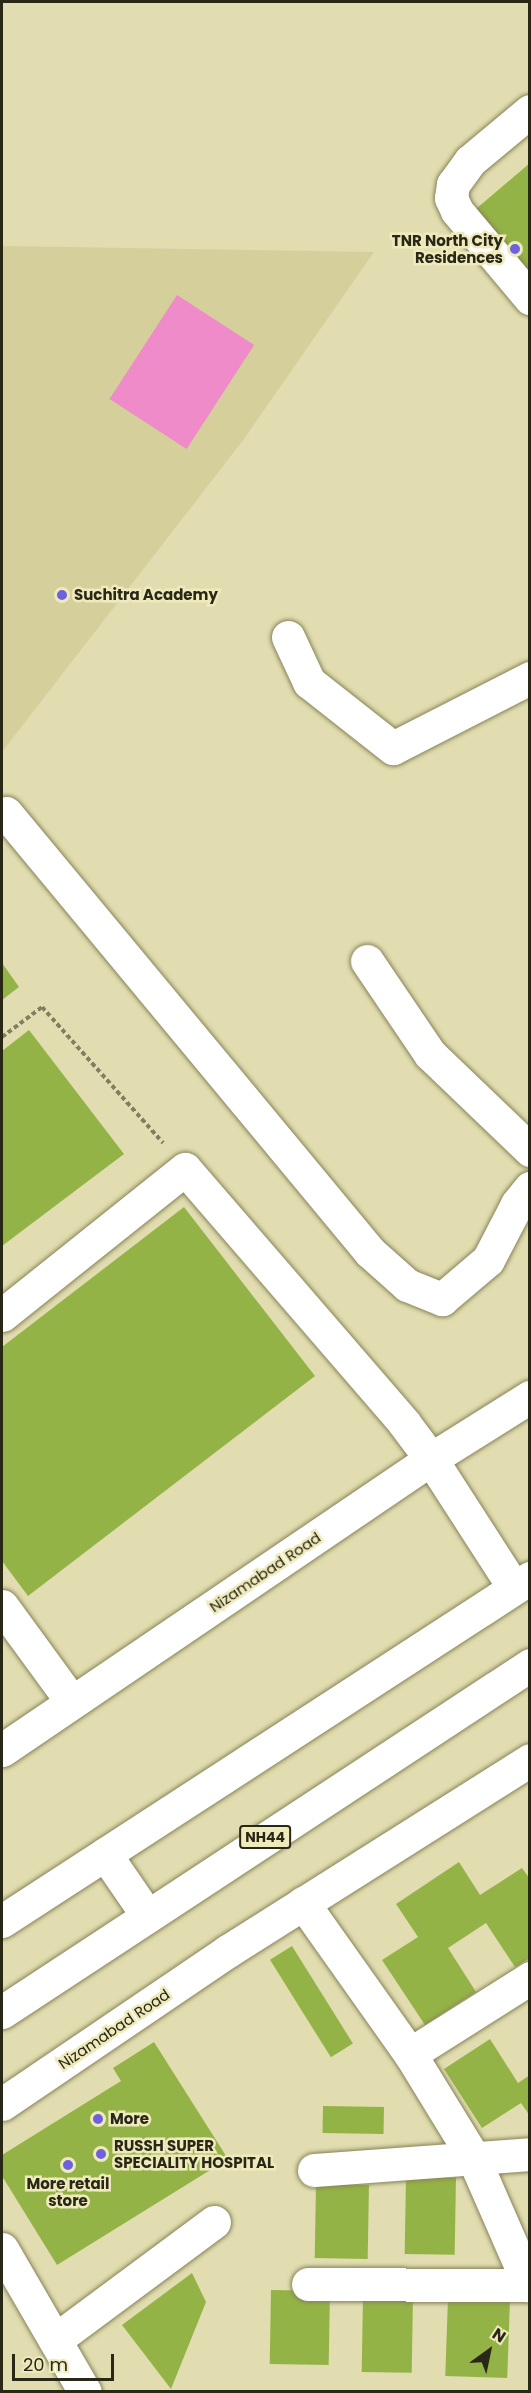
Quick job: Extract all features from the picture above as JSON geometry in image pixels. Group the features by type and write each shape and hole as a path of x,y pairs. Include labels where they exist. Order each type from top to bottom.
{"main road":[{"path":"530,111 470,161 453,184 451,198 457,211 530,298"},
{"path":"288,637 309,682 393,748 530,678"},
{"path":"6,813 370,1252 407,1285 442,1299 488,1260 516,1204 530,1188"},
{"path":"366,961 430,1054 530,1150"},
{"path":"2,1315 185,1169 431,1459 522,1583 2,1921"},
{"name":"Nizamabad Road","path":"2,1750 431,1459 530,1397"},
{"path":"2,1606 72,1702"},
{"name":"NH44","path":"2,2012 530,1665"},
{"name":"Nizamabad Road","path":"2,2104 303,1903 530,1760"},
{"path":"105,1854 147,1915"},
{"path":"303,1903 410,2054 473,2157 529,2285 308,2284"},
{"path":"410,2054 530,1978"},
{"path":"314,2170 530,2154"},
{"path":"55,2340 214,2222"},
{"path":"2,2249 85,2391"}],"path":[{"path":"2,1037 42,1007 185,1169"}],"shaded area":[{"name":"Suchitra Academy","path":"2,246 374,252 244,439 2,752"},
{"path":"177,295 254,345 187,449 109,399"}],"building":[{"name":"TNR North City Residences","path":"530,163 530,284 470,214"},
{"path":"2,963 19,987 2,1000"},
{"path":"29,1030 124,1154 2,1246 2,1051"},
{"path":"184,1207 315,1376 28,1596 2,1561 2,1347"},
{"path":"459,1862 480,1895 522,1868 530,1879 530,1958 515,1967 486,1923 448,1948 476,1992 425,2025 382,1960 418,1937 396,1904"},
{"path":"292,1946 353,2044 331,2057 270,1960"},
{"path":"490,2039 518,2083 530,2075 530,2116 521,2103 482,2128 444,2069"},
{"path":"154,2042 228,2159 57,2265 2,2176 2,2155 121,2081 113,2068"},
{"path":"323,2106 384,2107 384,2134 323,2133"},
{"path":"406,2177 456,2178 455,2255 405,2254"},
{"path":"316,2184 369,2185 368,2259 315,2258"},
{"path":"192,2273 206,2302 171,2389 122,2325"},
{"path":"271,2290 330,2291 329,2365 270,2364"},
{"path":"363,2296 413,2297 412,2373 362,2372"},
{"path":"448,2298 510,2300 507,2378 445,2376"}],"place":[{"name":"TNR North City Residences","path":"515,249"},
{"name":"Suchitra Academy","path":"62,595"},
{"name":"More","path":"98,2119"},
{"name":"RUSSH SUPER SPECIALITY HOSPITAL","path":"101,2154"},
{"name":"More retail store","path":"68,2165"}]}
